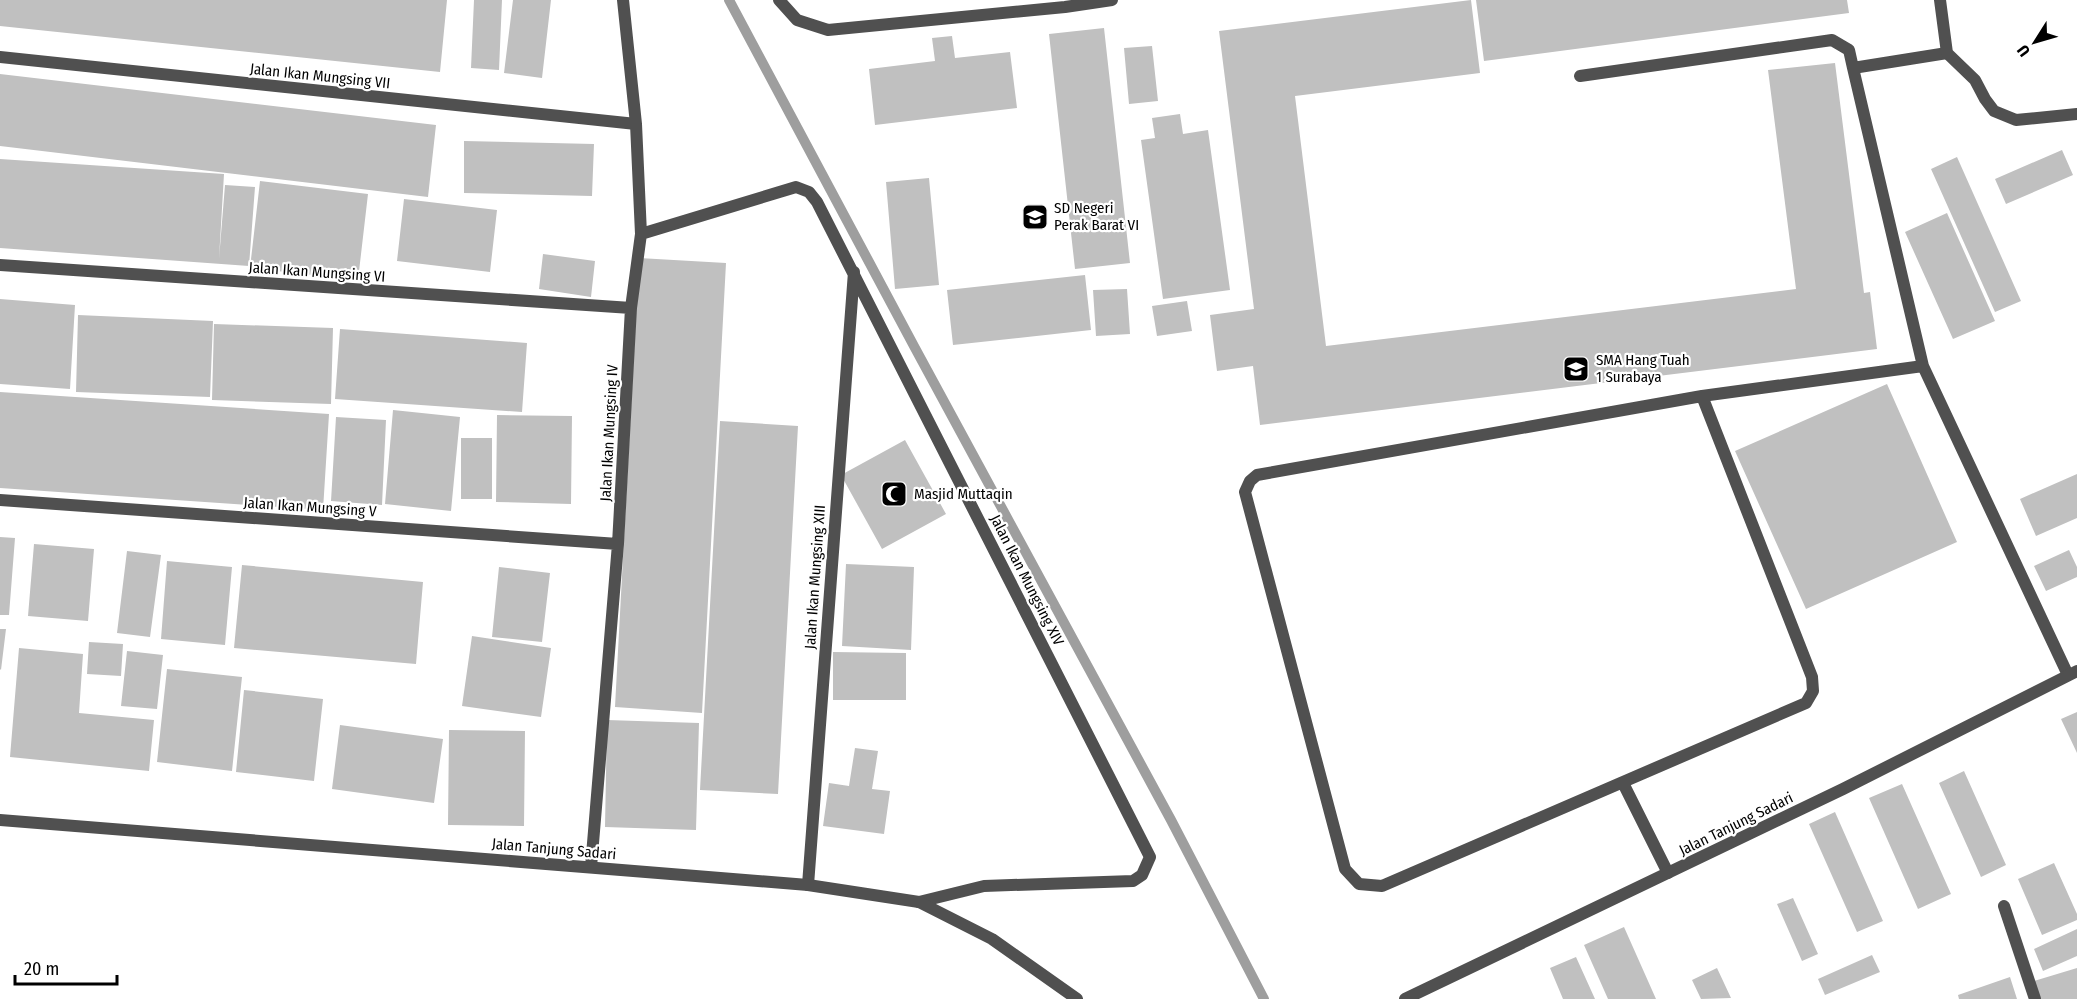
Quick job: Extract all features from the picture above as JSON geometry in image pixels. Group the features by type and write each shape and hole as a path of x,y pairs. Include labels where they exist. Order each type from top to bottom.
{"street":[{"name":"Jalan Ikan Mungsing IV","path":"591,867 618,544 631,308 640,234 636,124 623,0"},
{"path":"779,0 797,20 828,30 1112,0"},
{"path":"1940,0 1947,53 1975,80 1994,111 2016,120 2077,114"},
{"path":"1580,76 1832,40 1849,50 1923,366 2073,673"},
{"path":"1853,68 1947,53"},
{"name":"Jalan Ikan Mungsing VII","path":"0,57 636,124"},
{"name":"Jalan Ikan Mungsing XIV","path":"640,234 796,187 809,192 817,202 854,271 1150,857 1142,875 1133,881 984,885 919,902"},
{"name":"Jalan Ikan Mungsing VI","path":"0,265 631,308"},
{"name":"Jalan Ikan Mungsing XIII","path":"808,885 854,271"},
{"path":"1702,396 1812,676 1813,691 1806,703 1382,886 1359,884 1345,869 1245,492 1250,481 1257,476 1702,396 1923,366"},
{"name":"Jalan Ikan Mungsing V","path":"0,500 618,544"},
{"name":"Jalan Tanjung Sadari","path":"1405,999 1843,789 2073,673"},
{"path":"1623,783 1668,873"},
{"name":"Jalan Tanjung Sadari","path":"0,820 808,885 919,902 993,939 1077,999"},
{"path":"2004,906 2035,999"}],"building":[{"path":"0,0 447,0 440,72 0,26"},
{"path":"474,0 502,0 499,70 471,68"},
{"path":"513,0 551,0 542,78 504,73"},
{"path":"1471,0 1480,73 1295,96 1326,346 1796,289 1768,70 1835,63 1864,293 1870,292 1877,349 1260,425 1253,366 1217,371 1210,315 1254,309 1219,31"},
{"path":"1476,0 1847,0 1849,13 1484,61"},
{"path":"1104,28 1130,263 1075,269 1049,34"},
{"path":"952,36 955,58 1010,52 1017,108 875,125 869,69 935,61 932,38"},
{"path":"1152,46 1158,101 1129,104 1124,48"},
{"path":"0,74 436,125 428,197 0,146"},
{"path":"1180,114 1183,134 1208,130 1230,290 1163,299 1141,140 1155,138 1152,118"},
{"path":"464,141 594,144 592,196 464,193"},
{"path":"2062,150 2073,175 2006,204 1995,179"},
{"path":"1957,157 2021,301 1995,312 1931,169"},
{"path":"0,159 224,174 219,259 225,185 255,187 249,266 0,248"},
{"path":"929,178 939,285 895,289 886,182"},
{"path":"260,181 368,194 358,280 250,268"},
{"path":"404,199 497,210 490,272 397,261"},
{"path":"1947,213 1995,321 1953,339 1905,232"},
{"path":"543,254 595,261 591,297 539,289"},
{"path":"639,258 726,263 702,713 615,707"},
{"path":"1085,275 1091,330 953,345 947,290"},
{"path":"1127,289 1130,334 1096,336 1093,290"},
{"path":"0,299 75,305 70,389 0,384"},
{"path":"1187,301 1192,331 1157,336 1152,306"},
{"path":"78,315 213,321 210,397 76,392"},
{"path":"214,324 333,328 331,404 212,400"},
{"path":"340,329 527,343 522,412 335,399"},
{"path":"1887,384 1957,542 1806,609 1735,451"},
{"path":"0,392 329,414 323,510 0,488"},
{"path":"393,410 460,417 451,511 385,504"},
{"path":"497,415 572,416 571,504 496,502"},
{"path":"336,417 386,420 382,505 331,501"},
{"path":"720,421 798,426 778,794 700,790"},
{"path":"461,438 492,438 492,499 461,499"},
{"name":"Masjid Muttaqin","path":"905,440 946,514 882,549 841,475"},
{"path":"2077,474 2077,518 2036,536 2020,499"},
{"path":"0,537 15,538 9,615 0,615"},
{"path":"34,544 94,549 88,621 28,616"},
{"path":"2069,550 2077,567 2077,577 2046,591 2034,566"},
{"path":"127,551 161,555 150,637 117,633"},
{"path":"167,561 232,567 225,645 161,639"},
{"path":"846,564 914,567 911,650 842,646"},
{"path":"242,565 423,582 416,664 234,648"},
{"path":"499,567 550,573 542,642 492,637"},
{"path":"0,629 6,629 1,670 0,669"},
{"path":"472,636 551,648 541,717 462,706"},
{"path":"89,642 123,644 121,676 87,674"},
{"path":"19,648 83,654 79,713 154,720 149,771 10,757"},
{"path":"127,651 163,655 157,709 121,706"},
{"path":"833,652 906,653 906,700 833,700"},
{"path":"167,669 242,677 232,771 157,762"},
{"path":"244,690 323,699 314,781 236,772"},
{"path":"2077,712 2077,753 2061,719"},
{"path":"607,720 699,723 696,830 605,827"},
{"path":"340,725 443,739 434,803 332,789"},
{"path":"449,730 525,731 524,826 448,825"},
{"path":"855,748 878,751 872,789 890,791 884,834 823,826 829,783 849,786"},
{"path":"1964,771 2006,865 1981,877 1939,783"},
{"path":"1902,784 1951,894 1918,909 1869,798"},
{"path":"1835,812 1883,921 1857,932 1809,824"},
{"path":"2054,863 2077,914 2077,920 2042,935 2018,879"},
{"path":"1793,898 1818,954 1802,961 1777,904"},
{"path":"1624,927 1656,999 1608,999 1584,945"},
{"path":"2077,929 2077,956 2043,971 2034,949"},
{"path":"1872,955 1880,972 1825,995 1818,979"},
{"path":"1576,957 1595,999 1563,999 1550,968"},
{"path":"1717,968 1731,998 1701,999 1692,980"},
{"path":"2077,968 2077,999 2040,999 2034,981"},
{"path":"2010,977 2017,999 1959,999 1958,995"}],"waterway":[{"path":"729,0 1171,820 1264,999"}],"place":[{"name":"SD Negeri Perak Barat VI","path":"1035,217"},
{"name":"SMA Hang Tuah 1 Surabaya","path":"1576,369"},
{"name":"Masjid Muttaqin","path":"894,494"}]}
